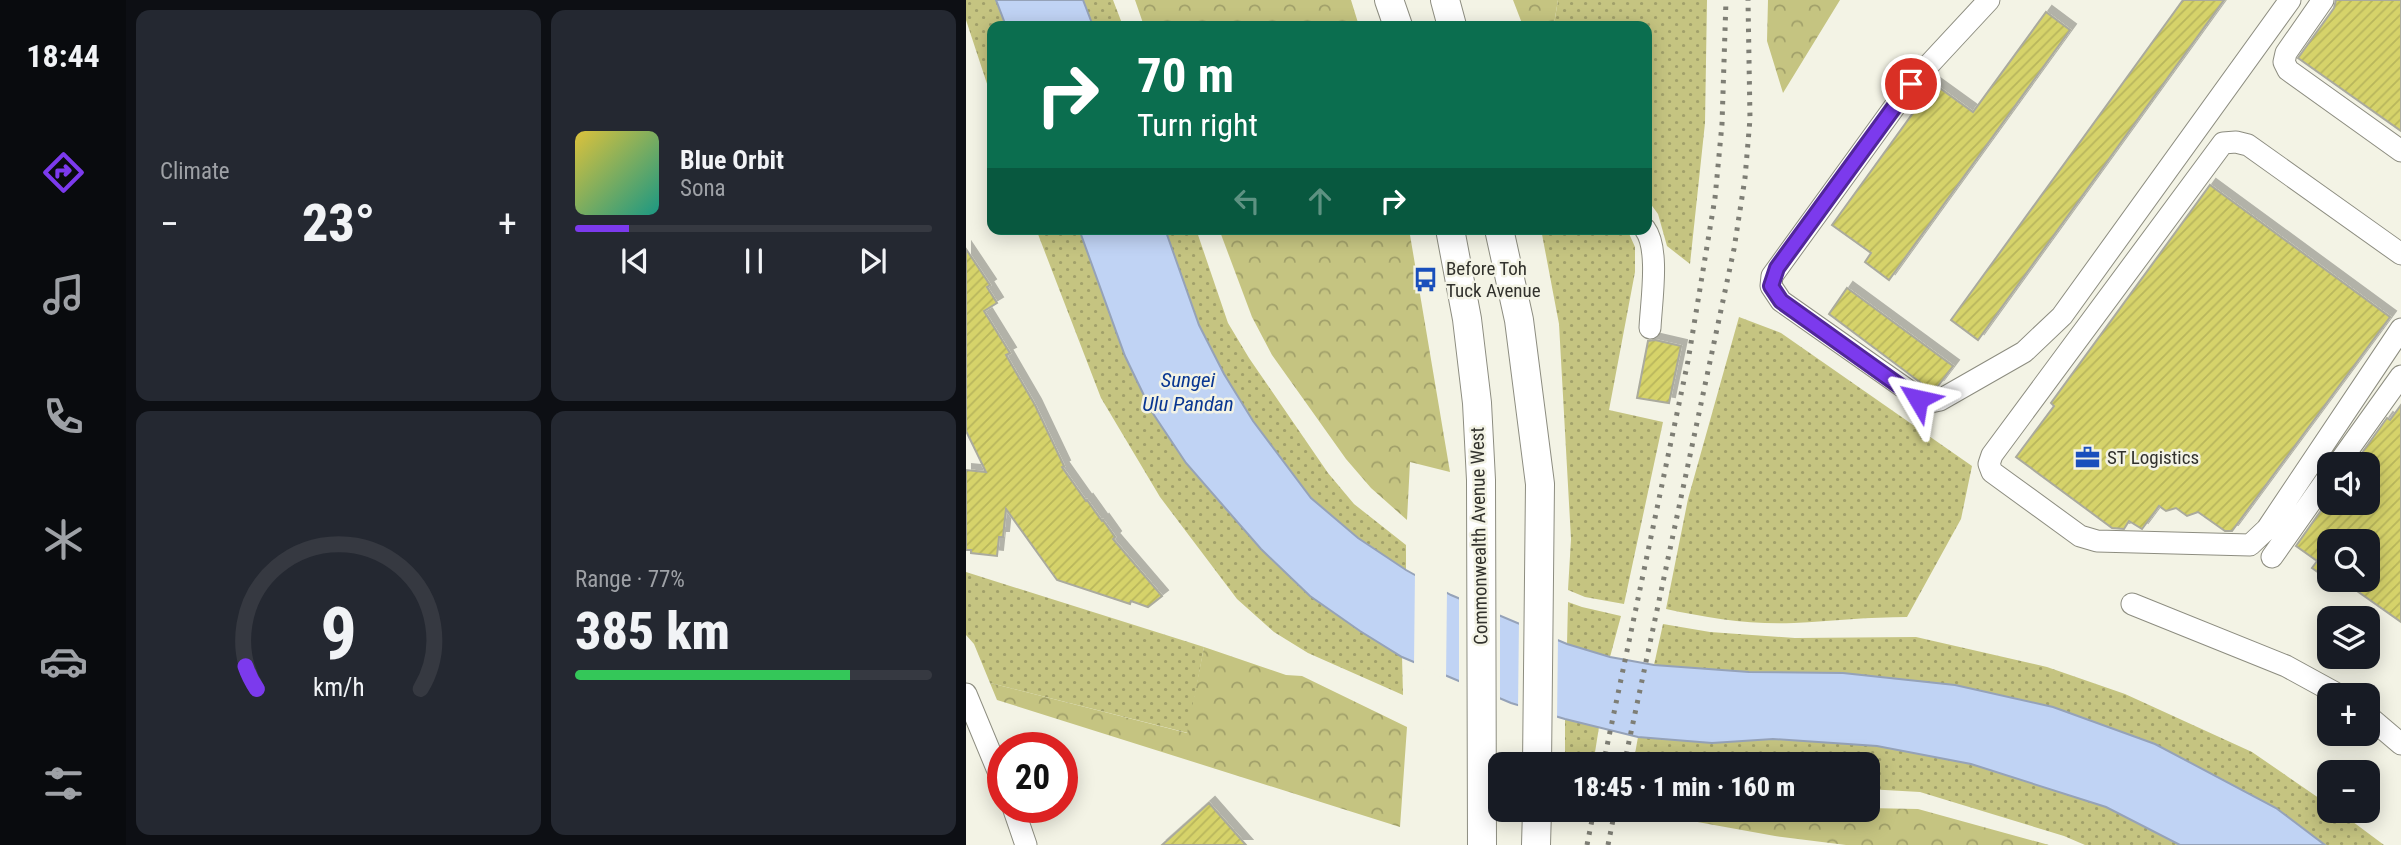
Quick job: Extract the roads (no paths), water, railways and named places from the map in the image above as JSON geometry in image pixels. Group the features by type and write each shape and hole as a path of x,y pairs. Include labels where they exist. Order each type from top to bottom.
{"main road":[{"path":"1389,0 1396,21"},
{"path":"1445,0 1451,21"},
{"name":"Commonwealth Avenue West","path":"1451,235 1469,333 1477,402 1481,480 1482,845"},
{"path":"1500,235 1519,320 1540,484 1537,752"},
{"path":"1536,845 1537,822"}],"street":[{"path":"1989,0 1911,84 1777,268 1771,286 1781,301 1926,403 1940,400 2024,352 2063,316 2290,0"},
{"path":"2323,0 2287,53 2284,62 2288,70 2401,151"},
{"path":"2401,254 2249,145 2236,142 2223,144 1992,455 1989,464 1992,472 2080,536 2097,541 2250,545 2267,529 2401,329"},
{"path":"1649,235 1653,258 1650,328"},
{"path":"2347,452 2401,376"},
{"path":"2272,557 2317,493"},
{"path":"2132,604 2286,666 2317,683"},
{"path":"966,694 987,745"},
{"path":"2380,726 2401,744"},
{"path":"1018,823 1026,845"}],"water":[{"path":"996,0 1083,0 1091,21 1004,21"},
{"name":"Sungei Ulu Pandan","path":"1081,235 1167,235 1199,325 1224,374 1253,421 1311,498 1358,538 1406,570 1451,595 1567,644 1610,657 1654,665 1749,672 1843,673 1955,685 2053,707 2155,744 2276,808 2325,845 2180,845 2106,807 1971,764 1877,746 1773,739 1712,743 1638,737 1511,703 1402,657 1310,596 1261,549 1186,463 1152,412 1125,356"}],"railway":[{"path":"1606,752 1688,361 1715,198 1722,124 1726,0"},
{"path":"1627,752 1734,249 1745,178 1750,119 1748,0"},
{"path":"1587,845 1592,822"},
{"path":"1608,845 1613,822"}],"place":[{"name":"Before Toh Tuck Avenue","path":"1426,279"},
{"name":"ST Logistics","path":"2087,457"}]}
